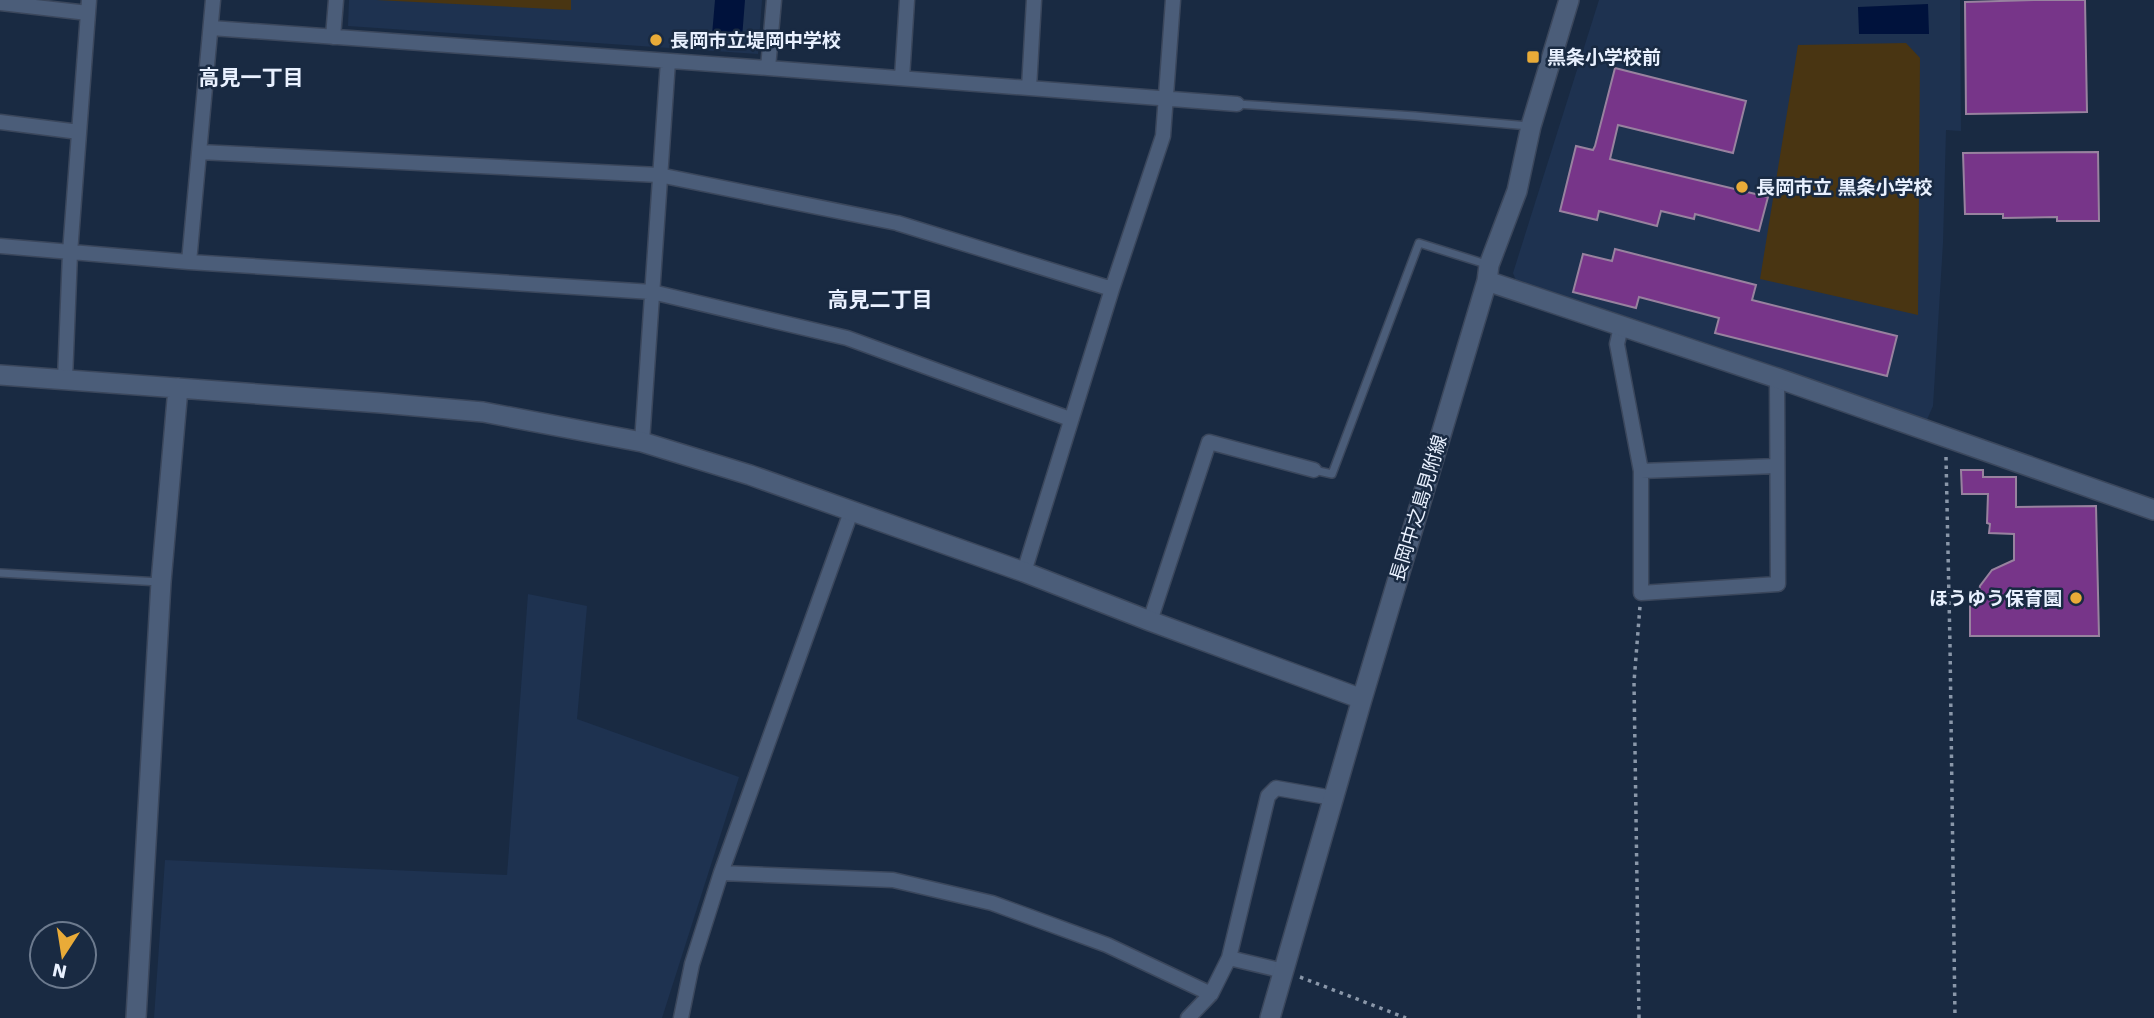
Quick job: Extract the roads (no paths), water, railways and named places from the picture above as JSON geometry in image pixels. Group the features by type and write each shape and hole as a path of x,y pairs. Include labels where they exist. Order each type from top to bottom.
{"street":[{"path":"189,262 214,0"},
{"path":"333,37 336,0"},
{"path":"768,68 774,0"},
{"path":"902,78 907,0"},
{"path":"1029,88 1034,0"},
{"path":"1024,572 1070,419 1163,136 1173,0"},
{"name":"長岡中之島見附線","path":"1270,1018 1488,273 1517,191 1531,126 1569,0"},
{"path":"0,3 88,7 70,253 65,379"},
{"path":"211,28 1237,104"},
{"path":"642,442 668,61"},
{"path":"0,122 79,132"},
{"path":"199,152 659,175 897,223 1112,289"},
{"path":"0,246 189,262 652,292 847,338 1070,419"},
{"path":"1488,273 1621,327 1777,378 2154,510"},
{"path":"1621,327 1617,344 1641,471 1641,593 1778,584 1777,378"},
{"path":"0,375 483,412 642,442 750,475 1024,572 1362,699"},
{"path":"136,1018 161,582 178,388"},
{"path":"1150,621 1209,443 1314,470"},
{"path":"1641,471 1777,466"},
{"path":"681,1018 692,964 721,873 851,512"},
{"path":"1188,1018 1211,994 1229,958 1268,796 1276,788 1333,798"},
{"path":"721,873 893,880 992,903 1107,945 1211,994"},
{"path":"1229,958 1284,971"}],"lane":[{"path":"1237,104 1531,126"},
{"path":"1314,470 1332,474 1419,243 1488,273"},
{"path":"0,573 161,582"}],"place":[{"name":"長岡市立堤岡中学校","path":"656,40"},
{"name":"黒条小学校前","path":"1533,57"},
{"name":"長岡市立 黒条小学校","path":"1742,187"},
{"name":"ほうゆう保育園","path":"2076,598"}],"district":[{"name":"高見一丁目","path":"251,78"},
{"name":"高見二丁目","path":"880,300"}]}
